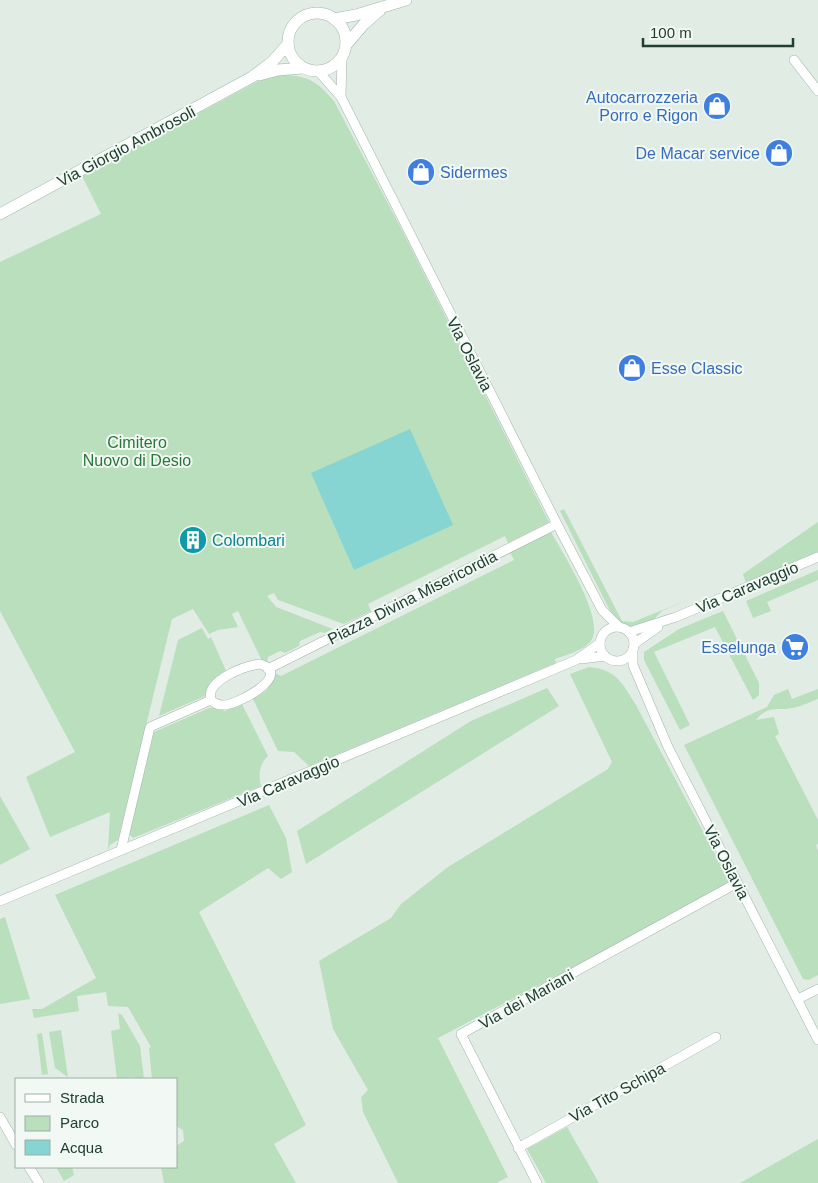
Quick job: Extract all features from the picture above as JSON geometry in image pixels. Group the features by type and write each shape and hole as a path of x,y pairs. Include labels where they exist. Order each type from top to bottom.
{"main road":[{"path":"334,18 382,8 406,0"},
{"path":"346,45 341,26 334,18 326,14 307,15 292,26 288,44 292,58 302,68 319,72 336,65 342,58 346,45 364,24 382,8"},
{"name":"Via Giorgio Ambrosoli","path":"0,214 252,77 272,62 288,44"},
{"name":"Via Giorgio Ambrosoli","path":"252,77 278,70 302,68"}],"street":[{"name":"Via Oslavia","path":"341,97 342,58"},
{"path":"794,60 818,91"},
{"name":"Via Oslavia","path":"319,72 341,97 602,610 619,627"},
{"name":"Piazza Divina Misericordia","path":"211,700 211,690 217,682 252,665 263,664 268,669 557,524"},
{"name":"Via Caravaggio","path":"629,632 676,617 818,557"},
{"name":"Via Oslavia","path":"602,610 604,632"},
{"name":"Via Caravaggio","path":"633,646 676,617"},
{"path":"613,627 619,627 629,632 633,646 626,658 616,660 605,656 600,643 604,632 613,627"},
{"name":"Via Caravaggio","path":"0,901 576,660 600,643"},
{"name":"Via Oslavia","path":"633,646 632,660 668,747 818,1040"},
{"name":"Via Caravaggio","path":"576,660 605,656"},
{"name":"Via Oslavia","path":"616,660 629,670 640,683"},
{"path":"121,850 150,727 211,700 220,705 227,705 264,687 269,681 268,669"},
{"name":"Via dei Mariani","path":"537,1183 461,1034 737,884"},
{"path":"798,999 818,988"},
{"name":"Via Tito Schipa","path":"518,1148 716,1037"},
{"path":"0,1117 15,1143"},
{"path":"30,1168 38,1183"}],"green space":[{"name":"Cimitero Nuovo di Desio","path":"280,75 297,76 311,80 322,88 334,101 404,234 549,522 508,543 505,536 368,604 371,611 344,624 278,600 274,593 267,596 276,607 333,629 325,633 320,632 300,641 299,646 285,653 280,651 268,657 267,662 263,663 238,611 232,614 238,627 218,630 209,634 193,609 172,619 118,840 110,845 108,850 110,812 50,837 26,777 75,752 0,611 0,262 101,214 82,176 262,79"},
{"path":"564,509 622,621 633,622 690,599 662,611 652,621 631,628 620,625 613,617 560,511"},
{"path":"818,522 818,553 746,583 743,574"},
{"path":"551,532 573,571 588,604 593,620 594,633 587,645 555,659 556,663 309,766 294,752 278,751 253,699 268,689 272,672 281,676 514,560 510,552"},
{"path":"818,570 818,580 767,602 771,611 753,618 746,601"},
{"path":"723,611 759,683 759,695 753,700 715,627 654,652 690,725 680,730 644,660 644,652 679,629"},
{"path":"202,628 208,639 211,637 227,673 212,681 205,696 159,716 178,640"},
{"path":"589,667 606,671 618,679 627,690 731,884 438,1038 508,1177 496,1183 398,1183 363,1112 361,1097 368,1090 333,1029 319,961 391,918 401,904 448,867 608,769 612,762 570,674"},
{"path":"547,688 559,706 306,864 297,831 471,721"},
{"path":"788,689 792,699 818,689 818,699 802,706 768,710 756,720 774,717 779,734 775,736 818,820 818,844 816,845 818,851 818,975 809,980 803,979 684,745 767,707 774,695"},
{"path":"242,704 268,756 260,770 261,786 133,838 129,834 154,732 209,708 215,707 225,711"},
{"path":"0,796 30,849 0,865"},
{"path":"269,805 286,838 292,872 281,879 268,868 199,912 306,1125 274,1144 296,1183 164,1183 161,1168 178,1168 178,1145 184,1141 183,1130 178,1127 178,1078 152,1078 149,1048 151,1047 128,1007 108,1006 106,992 77,996 79,1011 34,1018 32,1009 42,1009 96,978 55,895"},
{"path":"5,917 30,999 0,1004 0,919"},
{"path":"118,1013 122,1015 140,1046 144,1078 117,1078 111,1031 120,1029"},
{"path":"61,1030 68,1077 55,1068 49,1032"},
{"path":"42,1033 48,1074 42,1075 37,1034"},
{"path":"567,1127 599,1183 546,1183 527,1149"},
{"path":"818,1139 818,1183 740,1183"},
{"path":"57,1168 72,1168 74,1175 64,1181"}],"water":[{"path":"410,429 453,525 354,570 311,473"}],"place":[{"name":"Autocarrozzeria Porro e Rigon","path":"717,106"},
{"name":"De Macar service","path":"779,153"},
{"name":"Sidermes","path":"421,172"},
{"name":"Esse Classic","path":"632,368"},
{"name":"Colombari","path":"193,540"},
{"name":"Esselunga","path":"795,647"}]}
